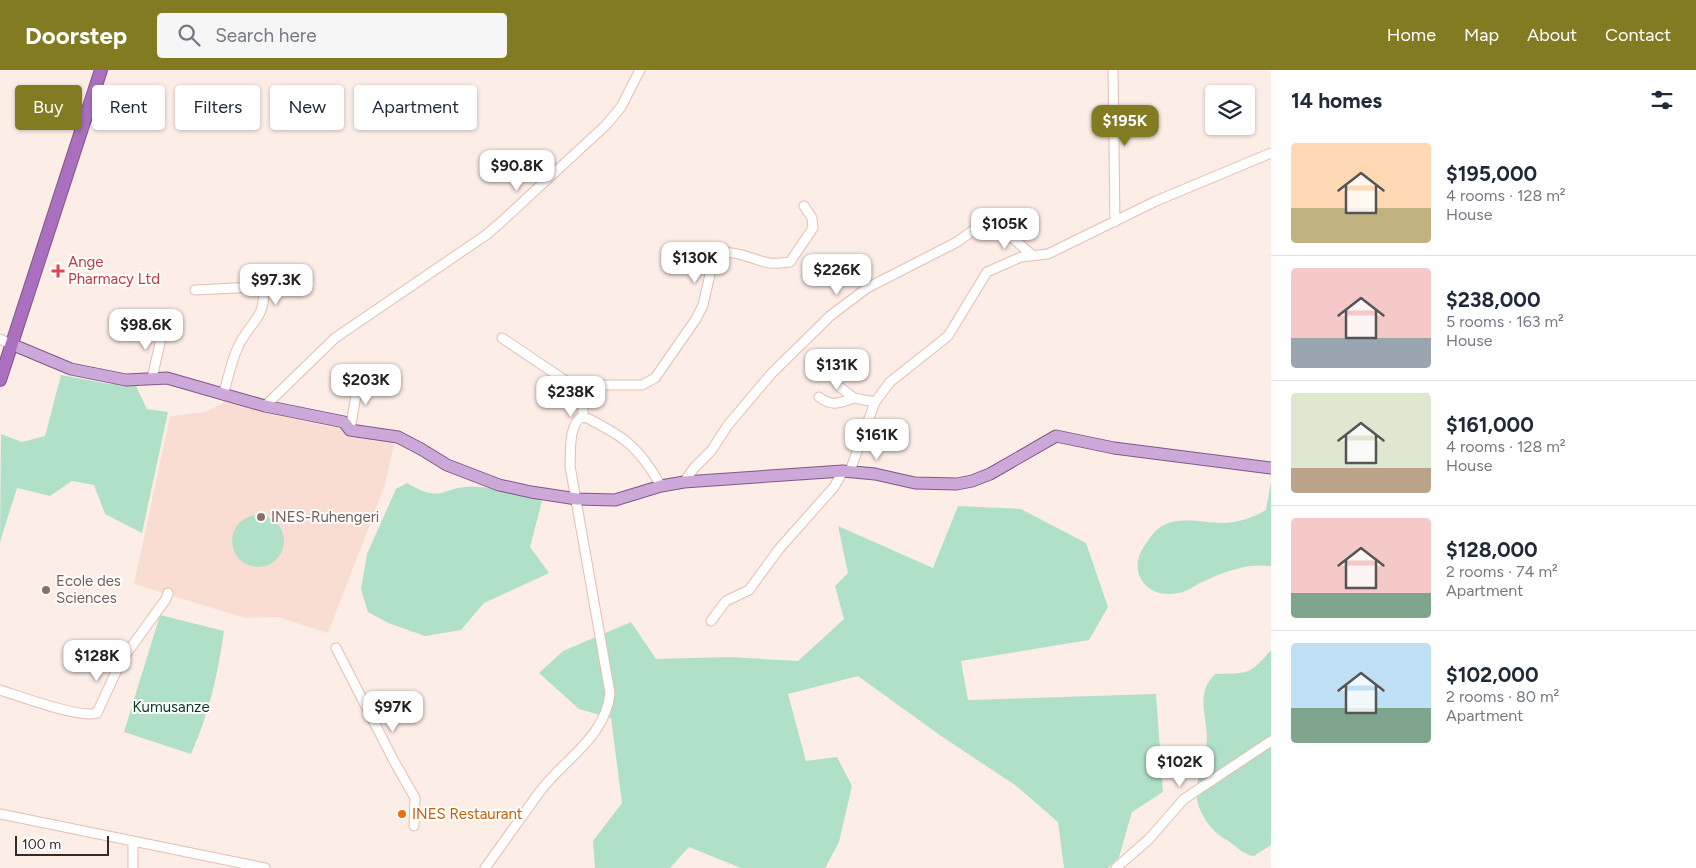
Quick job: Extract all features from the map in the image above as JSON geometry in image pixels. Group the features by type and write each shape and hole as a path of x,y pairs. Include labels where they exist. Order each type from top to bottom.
{"highway":[{"path":"0,380 6,342 101,70"}],"main road":[{"path":"6,342 70,369 126,380 152,378 182,381 223,395 266,406 344,422 350,430 398,437 447,465 499,484 577,499 616,500 661,486 684,482 846,471 875,474 915,483 957,484 972,482 990,474 1056,436 1114,448 1271,468"}],"street":[{"path":"266,406 335,338 486,236 500,224 606,125 621,107 640,70"},
{"path":"1113,70 1115,222"},
{"path":"711,621 726,601 749,590 779,549 834,487 846,471 875,402 890,382 948,336 987,272 1002,264 1032,255 1048,254 1156,201 1271,153"},
{"path":"502,338 569,383 583,385 642,385 655,378 696,319 703,305 714,257 718,254 734,254 752,257 766,263 790,262 813,228 812,218 804,206"},
{"path":"684,482 694,468 711,451 728,425 771,374 812,332 867,288 958,242 990,218 1032,255"},
{"path":"195,290 256,287 263,292 264,304 262,312 238,345 223,395"},
{"path":"152,378 163,330"},
{"path":"350,430 359,378"},
{"path":"583,385 583,416"},
{"path":"841,388 854,398 875,402"},
{"path":"819,397 828,404 834,405 854,398"},
{"path":"583,416 619,434 646,460 661,486"},
{"path":"485,868 541,790 587,743 602,719 609,701 610,693 570,466 573,431 577,419 583,416"},
{"path":"0,690 67,710 91,715 97,713 121,661 166,599 168,593"},
{"path":"336,648 395,764 415,798 414,826"},
{"path":"1116,868 1149,839 1184,799 1271,741"},
{"path":"0,814 265,868"},
{"path":"133,841 133,868"}],"shaded area":[{"name":"INES-Ruhengeri","path":"230,399 271,414 378,437 394,444 385,485 328,633 278,617 245,618 134,584 170,416 206,412"}],"green space":[{"path":"61,375 110,384 135,384 147,409 168,412 142,533 105,514 94,485 72,481 50,496 17,488 0,542 1,434 22,442 45,436"},
{"path":"1271,481 1271,566 1262,565 1235,569 1178,593 1167,594 1157,592 1148,588 1142,581 1138,564 1140,555 1149,538 1159,528 1179,521 1228,523 1256,515 1266,510"},
{"path":"407,483 429,493 437,494 466,487 485,488 510,492 542,501 530,547 549,573 484,603 461,630 425,636 388,623 368,612 361,589 367,554 396,489"},
{"path":"958,506 1021,509 1086,543 1108,607 1089,640 961,661 968,700 1156,694 1163,792 1132,812 1119,857 1108,868 1064,868 1058,822 1015,785 941,736 858,676 788,694 806,761 837,757 852,786 839,842 825,868 741,868 689,847 670,868 595,868 593,841 622,803 611,718 579,709 539,673 563,651 631,622 656,659 730,657 798,661 844,619 835,586 848,573 838,526 933,568"},
{"path":"253,515 263,515 277,522 284,536 284,546 277,560 263,567 253,567 243,563 236,556 232,546 232,536 236,526 243,519"},
{"name":"Kumusanze","path":"160,615 224,631 212,694 191,754 124,732"},
{"path":"1271,650 1271,845 1254,856 1242,851 1213,829 1203,816 1196,793 1207,739 1204,705 1205,689 1215,674 1241,673 1252,669"}],"place":[{"name":"Ange Pharmacy Ltd","path":"58,271"},
{"name":"INES-Ruhengeri","path":"261,517"},
{"name":"Ecole des Sciences","path":"46,590"},
{"name":"INES Restaurant","path":"402,814"}]}
